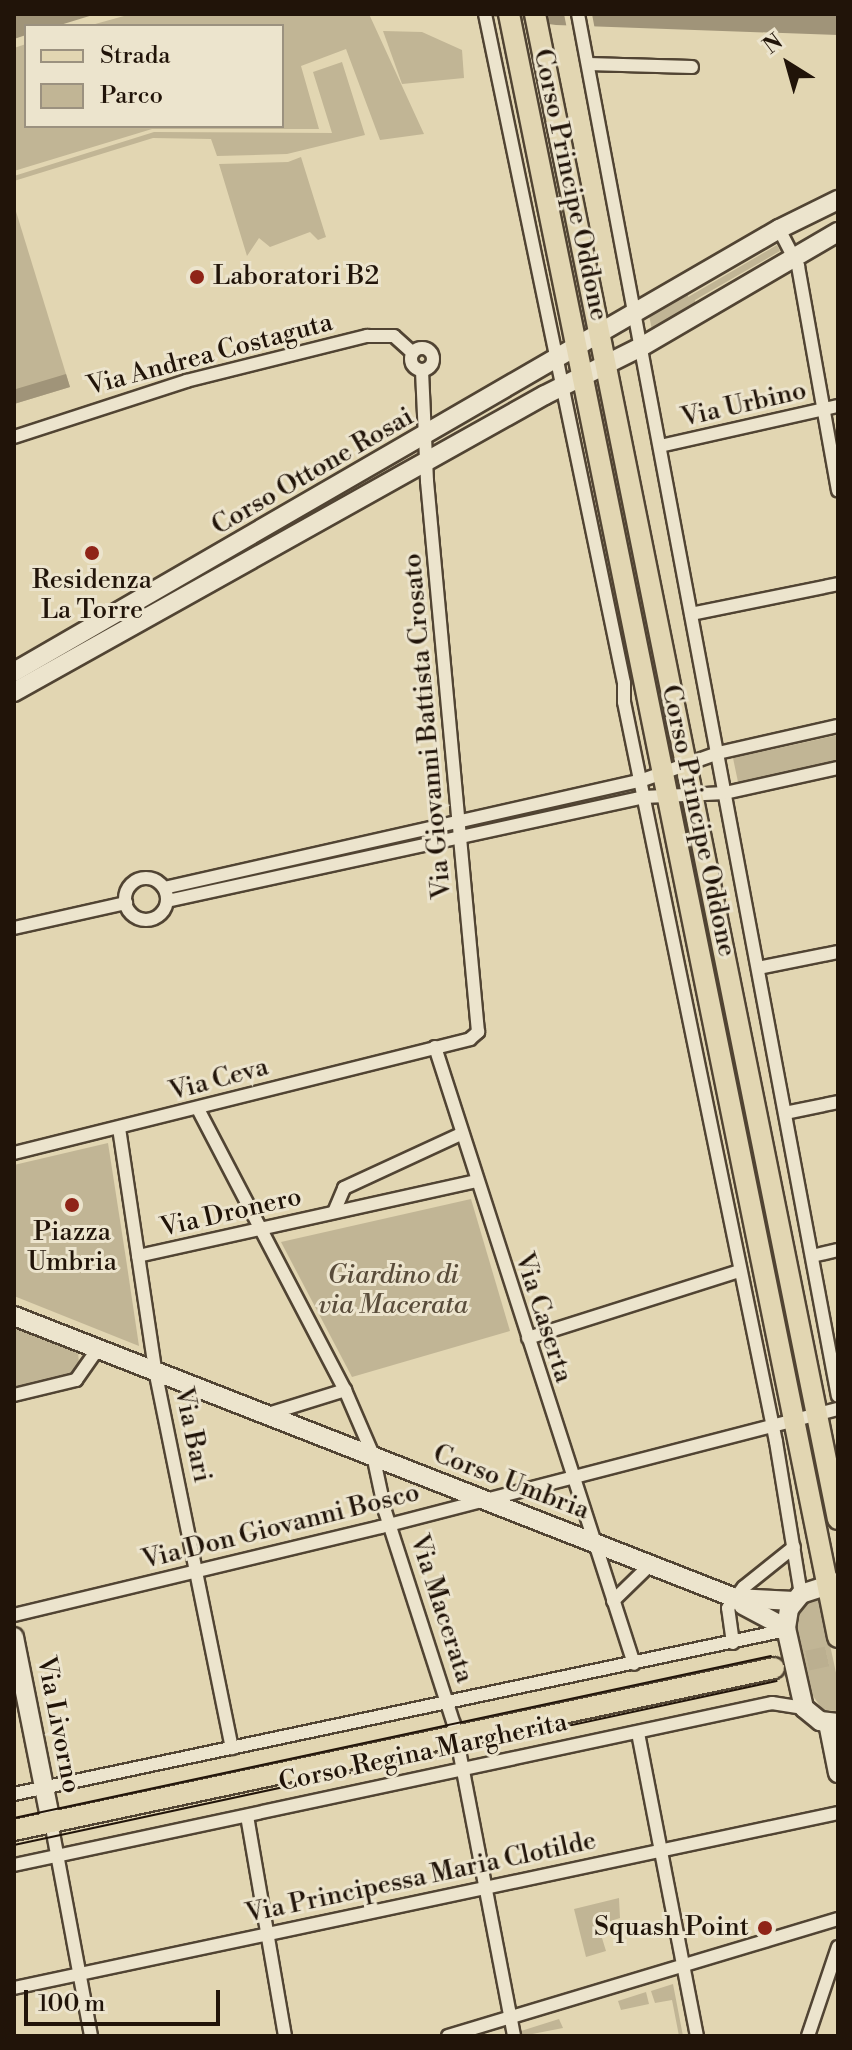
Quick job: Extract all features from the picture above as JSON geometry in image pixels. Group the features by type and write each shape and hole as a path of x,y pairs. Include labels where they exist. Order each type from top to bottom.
{"main road":[{"name":"Corso Principe Oddone","path":"509,14 661,773 795,1419 833,1583 838,1637"},
{"name":"Corso Principe Oddone","path":"535,14 838,1519"},
{"name":"Corso Regina Margherita","path":"14,1830 774,1668"}],"street":[{"name":"Corso Principe Oddone","path":"485,14 772,1425 794,1547 797,1597"},
{"name":"Corso Principe Oddone","path":"578,14 838,1396"},
{"path":"588,64 692,67"},
{"name":"Corso Ottone Rosai","path":"14,672 556,362 635,312 779,229 838,200"},
{"path":"779,229 795,259 832,408 838,490"},
{"name":"Corso Ottone Rosai","path":"14,692 561,386 641,347 838,232"},
{"name":"Via Andrea Costaguta","path":"14,437 186,381 367,336 394,336 413,353 412,363 422,370"},
{"name":"Via Giovanni Battista Crosato","path":"422,370 426,461 478,1032 435,1047"},
{"name":"Via Urbino","path":"660,446 832,408"},
{"path":"691,614 838,584"},
{"path":"165,894 459,829 640,781 718,753 838,726"},
{"path":"459,829 644,797 725,793 838,768"},
{"path":"138,880 157,881 165,894 159,915 149,919 131,914 126,903 127,891 138,880"},
{"path":"14,928 126,903"},
{"path":"758,968 838,952"},
{"name":"Via Ceva","path":"14,1153 435,1047"},
{"name":"Via Caserta","path":"435,1047 570,1476 634,1664"},
{"path":"785,1113 838,1102"},
{"name":"Via Macerata","path":"198,1109 345,1390 373,1455 390,1525 456,1735 514,2036"},
{"name":"Via Bari","path":"119,1128 155,1370 232,1748"},
{"name":"Via Dronero","path":"334,1212 344,1188 461,1134"},
{"name":"Via Dronero","path":"138,1256 475,1181"},
{"path":"812,1256 838,1250"},
{"path":"528,1338 739,1271"},
{"name":"Corso Umbria","path":"14,1316 735,1598 786,1629"},
{"path":"14,1395 76,1380 98,1348"},
{"path":"268,1414 345,1390"},
{"name":"Via Don Giovanni Bosco","path":"14,1615 390,1525 479,1499 838,1409"},
{"path":"733,1643 728,1608 735,1598 794,1547"},
{"path":"613,1601 651,1564"},
{"path":"804,1708 786,1629 797,1597 833,1583"},
{"name":"Corso Umbria","path":"735,1598 797,1597"},
{"name":"Corso Regina Margherita","path":"14,1794 448,1704 786,1629"},
{"name":"Via Livorno","path":"14,1637 51,1822"},
{"name":"Corso Regina Margherita","path":"14,1865 772,1703 804,1708 833,1723"},
{"path":"833,1723 838,1773"},
{"path":"638,1733 697,2036"},
{"name":"Via Principessa Maria Clotilde","path":"14,1988 838,1813"},
{"path":"247,1816 285,2036"},
{"path":"51,1822 76,1974 91,2036"},
{"path":"448,2036 511,2020 838,1919"},
{"path":"808,2036 838,1947"}],"green space":[{"path":"369,14 424,134 380,140 346,49 301,66 319,129 152,129 14,171 14,48 24,45 24,128 284,128 284,24 95,24 124,16"},
{"path":"383,31 422,32 462,50 464,78 402,84"},
{"path":"342,62 365,135 287,154 217,156 211,139 153,138 14,181 14,176 154,132 332,133 313,72"},
{"path":"301,157 326,237 318,240 310,232 270,247 259,238 247,256 219,164 288,162"},
{"path":"14,205 70,387 14,404"},
{"path":"777,245 780,251 695,300 695,311 653,335 648,310 689,286 688,297"},
{"path":"838,735 838,761 738,782 733,758"},
{"name":"Piazza Umbria","path":"108,1143 139,1346 14,1296 14,1165"},
{"name":"Giardino di via Macerata","path":"471,1199 510,1331 352,1377 281,1242"},
{"path":"14,1327 78,1352 79,1364 69,1379 14,1389"},
{"path":"812,1599 820,1599 838,1682 838,1711 823,1710 810,1692 797,1626 800,1609"},
{"path":"619,1898 620,1918 598,1925 606,1951 586,1957 574,1909"},
{"path":"673,1984 683,2036 679,2036 672,2000 655,2003 651,1991"},
{"path":"646,1992 649,2004 621,2010 618,2001"},
{"path":"559,2019 563,2028 522,2036 521,2031"}],"shaded area":[{"path":"14,14 96,14 64,24 24,24 24,36 14,39"},
{"path":"475,14 838,14 838,35 556,25"},
{"path":"66,374 70,387 14,404 14,378 16,389"}],"pier":[{"path":"564,14 592,14 595,30 567,29"}],"tunnel":[{"path":"778,1667 838,1654"}],"tram line":[{"path":"14,1818 771,1656"},
{"path":"14,1845 777,1681"}],"place":[{"name":"Laboratori B2","path":"197,277"},
{"name":"Residenza La Torre","path":"92,553"},
{"name":"Piazza Umbria","path":"72,1205"},
{"name":"Squash Point","path":"765,1928"}]}
